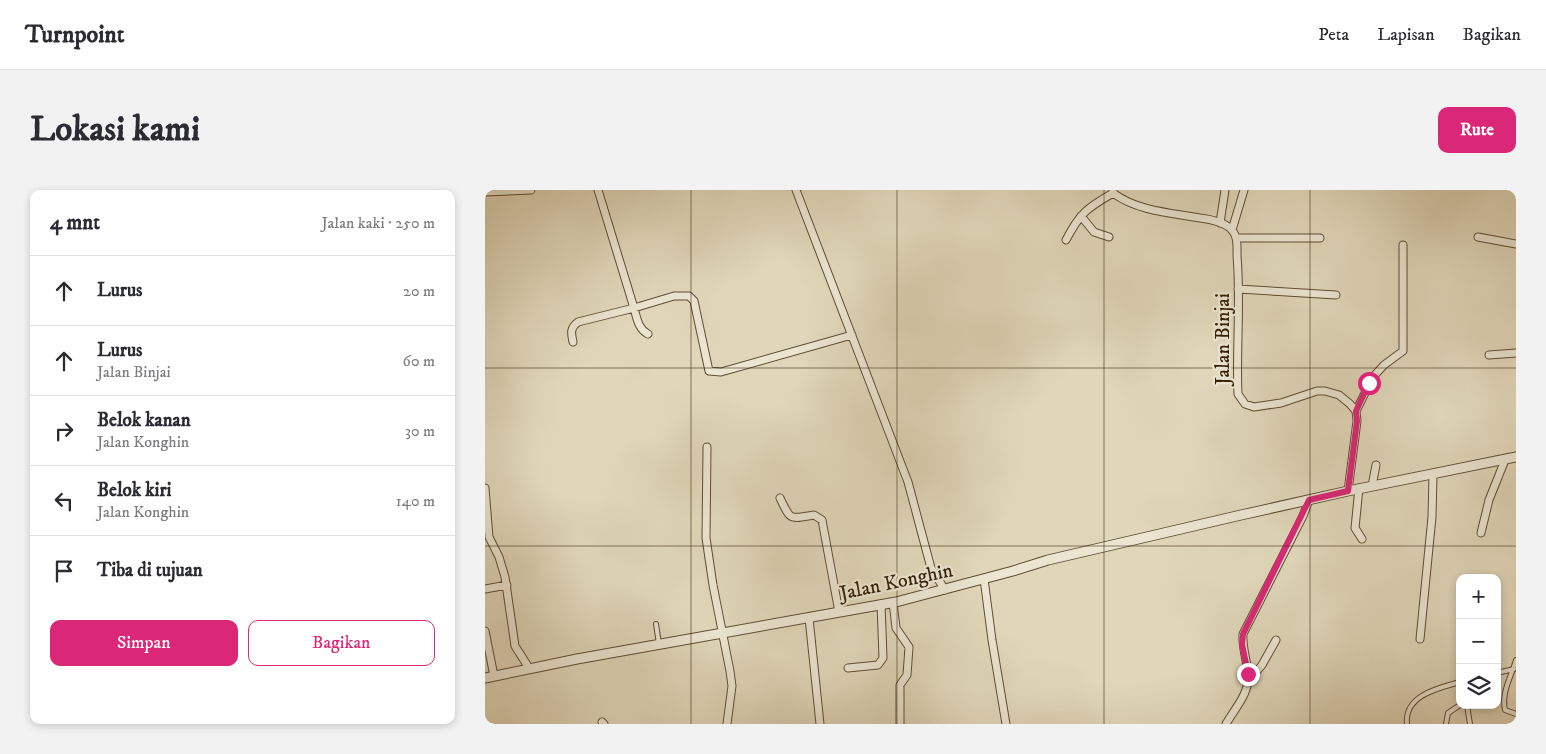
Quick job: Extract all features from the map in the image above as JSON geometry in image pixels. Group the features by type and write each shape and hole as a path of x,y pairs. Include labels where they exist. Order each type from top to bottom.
{"street":[{"path":"485,192 531,190"},
{"path":"597,190 639,326 642,331 648,334"},
{"path":"797,190 908,482 931,568 945,590"},
{"path":"1220,223 1225,190"},
{"path":"1066,240 1076,220 1090,206 1113,191 1121,199 1133,204 1206,219 1220,223 1232,230 1244,190"},
{"path":"1081,216 1094,232 1109,237"},
{"name":"Jalan Binjai","path":"1232,230 1236,238 1238,288 1238,394 1245,404 1254,407 1281,404 1325,390 1339,395 1356,411"},
{"path":"1478,236 1516,244"},
{"path":"1236,238 1320,238"},
{"path":"1348,491 1357,421 1356,411 1373,377 1384,365 1403,351 1403,245"},
{"path":"1238,288 1336,295"},
{"path":"573,342 571,332 573,326 578,322 674,296 689,296 694,301 709,371 721,372 851,335"},
{"path":"1489,355 1516,353"},
{"path":"707,447 706,538 732,686 727,724"},
{"name":"Jalan Konghin","path":"489,677 529,668 893,602 945,590 1057,558 1359,488 1516,458"},
{"path":"1481,533 1489,500 1505,460"},
{"path":"1372,486 1376,464"},
{"path":"1420,639 1432,517 1433,474"},
{"path":"485,488 489,537 499,557 507,585 515,646 529,668"},
{"path":"1359,488 1355,528 1362,539"},
{"path":"780,498 789,516 792,518 815,515 822,520 839,612"},
{"path":"1226,724 1245,693 1248,682 1242,644 1243,634 1309,500"},
{"path":"485,545 489,537"},
{"path":"984,579 1006,724"},
{"path":"485,589 507,585"},
{"path":"893,602 896,628 909,647 907,675 900,685 900,724"},
{"path":"848,668 878,666 881,662 883,658 881,604"},
{"path":"809,618 820,724"},
{"path":"485,631 489,677"},
{"path":"1248,682 1263,664 1276,640"}],"lane":[{"path":"656,624 659,644"},
{"path":"1516,660 1515,669 1503,696 1505,710 1516,714"},
{"path":"1501,671 1515,669"},
{"path":"1407,724 1407,714 1420,696 1429,690 1456,683"},
{"path":"1446,724 1448,713 1456,708"},
{"path":"1468,709 1470,724"}],"route":[{"path":"1248,674 1242,644 1243,634 1303,516 1309,500 1348,491 1357,421 1356,411 1369,383"}]}
